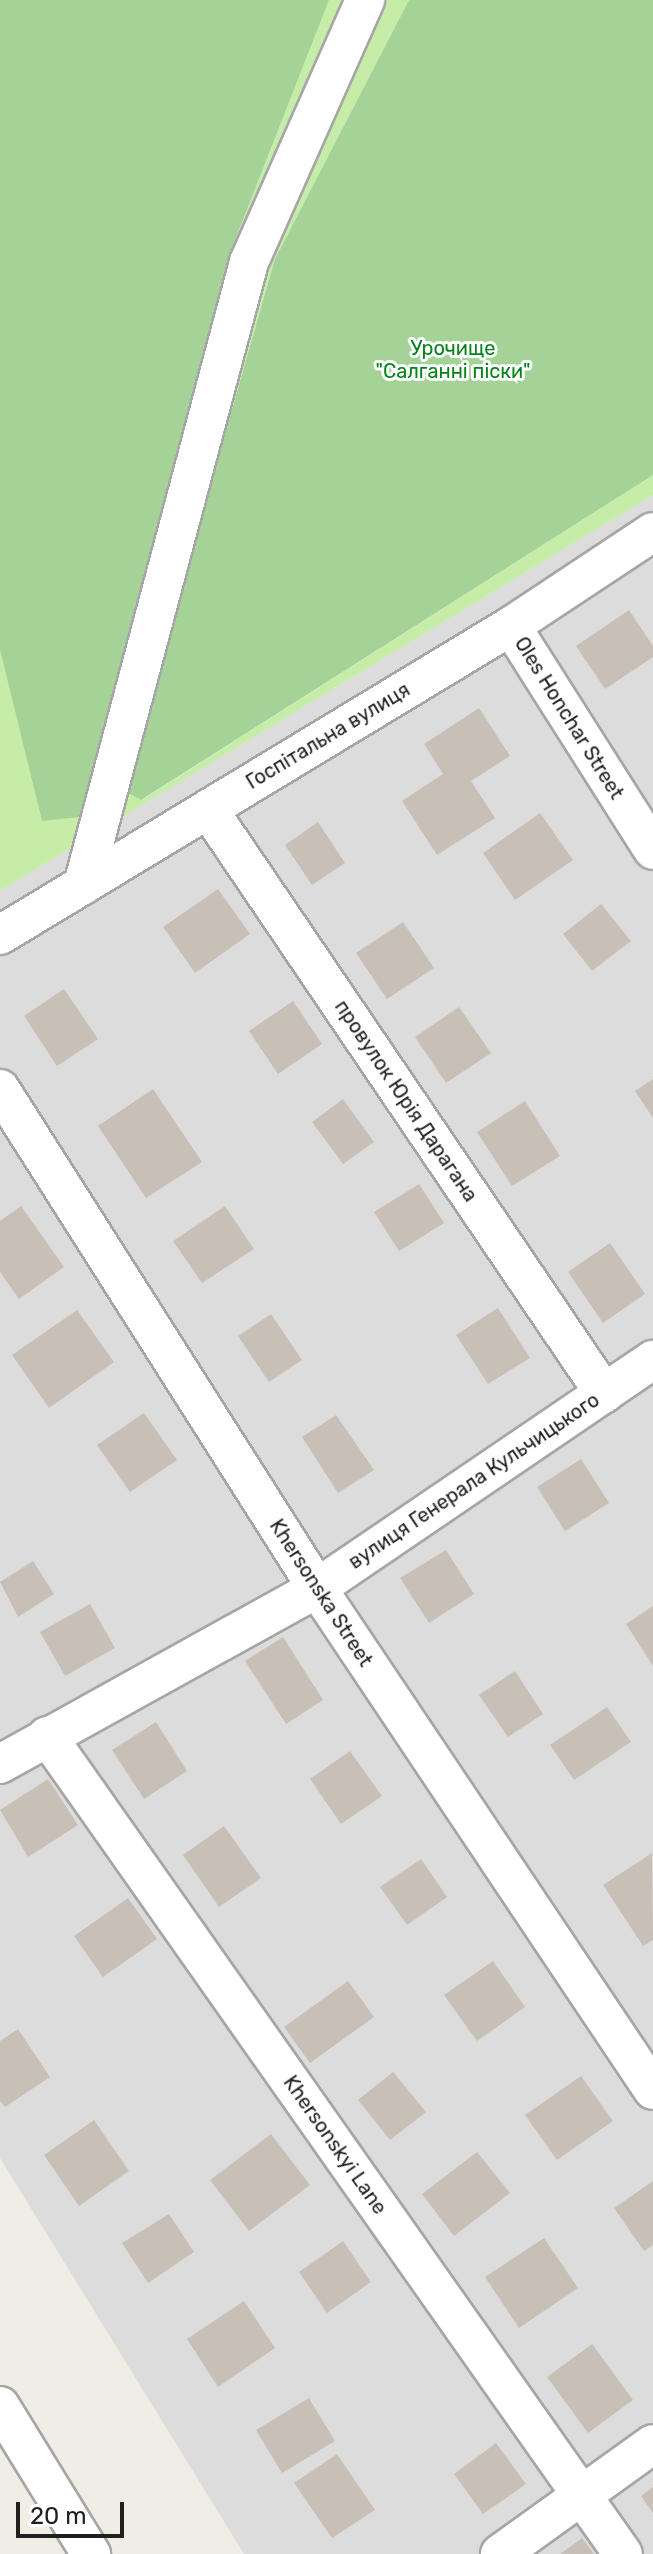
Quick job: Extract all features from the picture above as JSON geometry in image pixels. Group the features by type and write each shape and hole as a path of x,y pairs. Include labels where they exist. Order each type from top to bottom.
{"street":[{"path":"83,885 249,262 365,0"},
{"name":"Госпітальна вулиця","path":"0,935 511,626 653,532"},
{"name":"Oles Honchar Street","path":"511,626 653,850"},
{"name":"провулок Юрія Дарагана","path":"208,809 604,1393"},
{"name":"Khersonska Street","path":"0,1089 317,1588 653,2090"},
{"name":"вулиця Генерала Кульчицького","path":"0,1764 317,1588 653,1360"},
{"name":"Khersonskyi Lane","path":"47,1736 623,2554"},
{"path":"0,2406 91,2554"},
{"path":"500,2554 653,2444"}],"shaded area":[{"path":"653,495 653,2554 244,2554 0,2158 0,891"}],"green space":[{"path":"0,0 329,0 230,253 81,817 42,821 0,650"},
{"path":"329,0 409,0 275,259 123,790 142,800 653,475 653,495 0,891 0,650 42,821 81,817 230,253"},
{"name":"Урочище \"Салганні піски\"","path":"409,0 653,0 653,475 141,800 123,790 275,259"}],"building":[{"path":"629,610 653,646 653,657 605,689 576,646"},
{"path":"479,708 510,756 471,781 495,818 437,855 402,801 443,774 424,744"},
{"path":"540,813 573,860 515,900 483,853"},
{"path":"318,822 345,863 312,885 285,845"},
{"path":"218,889 250,934 195,973 163,927"},
{"path":"601,904 631,941 592,971 563,934"},
{"path":"403,922 434,968 387,999 356,953"},
{"path":"64,989 98,1039 57,1066 24,1016"},
{"path":"293,1001 322,1044 278,1074 249,1031"},
{"path":"459,1007 491,1053 446,1083 415,1037"},
{"path":"653,1079 653,1118 635,1091"},
{"path":"153,1089 202,1162 146,1198 98,1126"},
{"path":"343,1099 374,1142 343,1164 312,1122"},
{"path":"525,1101 560,1156 512,1186 477,1132"},
{"path":"419,1184 444,1223 399,1251 374,1212"},
{"path":"21,1206 64,1267 19,1299 0,1272 0,1221"},
{"path":"225,1206 254,1249 202,1283 173,1241"},
{"path":"610,1243 645,1294 603,1323 568,1272"},
{"path":"498,1308 530,1358 488,1384 456,1335"},
{"path":"77,1310 114,1362 49,1408 12,1355"},
{"path":"271,1314 302,1360 269,1382 238,1336"},
{"path":"144,1413 177,1460 130,1492 97,1445"},
{"path":"336,1415 374,1470 338,1493 302,1437"},
{"path":"581,1459 609,1503 565,1531 537,1487"},
{"path":"446,1550 474,1594 429,1623 400,1578"},
{"path":"33,1561 54,1594 18,1617 0,1582"},
{"path":"90,1604 115,1648 65,1676 40,1632"},
{"path":"653,1606 653,1666 626,1624"},
{"path":"283,1637 323,1700 286,1724 245,1661"},
{"path":"515,1671 543,1714 508,1737 479,1695"},
{"path":"607,1707 631,1742 574,1780 550,1745"},
{"path":"156,1722 187,1771 144,1799 112,1750"},
{"path":"350,1751 382,1796 341,1824 310,1779"},
{"path":"48,1779 78,1825 28,1857 0,1810"},
{"path":"224,1826 261,1878 219,1907 183,1855"},
{"path":"652,1853 653,1940 643,1946 603,1885"},
{"path":"421,1859 447,1897 407,1925 380,1887"},
{"path":"128,1898 157,1939 103,1977 74,1936"},
{"path":"493,1961 525,2007 477,2041 444,1995"},
{"path":"348,1981 374,2017 310,2063 284,2027"},
{"path":"18,2029 50,2077 5,2107 0,2101 0,2041"},
{"path":"393,2072 426,2112 390,2140 358,2100"},
{"path":"581,2076 613,2121 557,2160 525,2115"},
{"path":"94,2120 129,2171 79,2206 44,2155"},
{"path":"271,2134 310,2185 249,2231 210,2180"},
{"path":"477,2152 510,2193 454,2236 422,2194"},
{"path":"653,2181 653,2245 644,2251 614,2208"},
{"path":"169,2214 194,2252 148,2283 122,2243"},
{"path":"544,2238 578,2288 519,2328 485,2277"},
{"path":"343,2241 371,2282 327,2313 299,2272"},
{"path":"244,2301 275,2348 218,2387 187,2339"},
{"path":"592,2344 633,2400 588,2433 547,2377"},
{"path":"309,2398 335,2441 282,2473 256,2430"},
{"path":"496,2443 526,2484 483,2514 454,2474"},
{"path":"337,2454 375,2510 332,2538 294,2483"},
{"path":"653,2487 653,2513 641,2496"},
{"path":"582,2538 594,2554 560,2554"}]}
